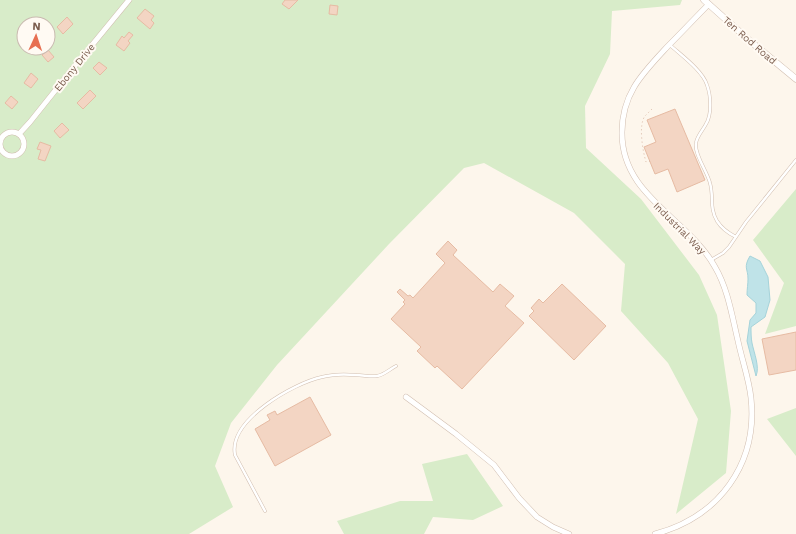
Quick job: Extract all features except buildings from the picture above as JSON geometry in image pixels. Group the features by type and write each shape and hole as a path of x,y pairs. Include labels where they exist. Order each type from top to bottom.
{"street":[{"name":"Ebony Drive","path":"19,134 129,0"},
{"name":"Industrial Way","path":"655,534 689,521 712,505 726,489 738,471 749,441 751,416 749,389 728,297 721,278 711,260 698,244 639,185 628,166 622,144 622,119 629,96 641,76 707,2"},
{"name":"Ten Rod Road","path":"707,2 796,79"},
{"path":"11,132 19,134 24,143 24,147 21,152 14,156 7,155 0,145 2,138 7,133 11,132"},
{"path":"406,397 494,465 519,498 537,517 553,527 569,534"}],"lane":[{"path":"670,44 701,74 707,85 710,107 709,117 707,123 697,138 696,147 710,182 711,204 714,216 722,227 736,236"},
{"path":"711,260 727,250 746,222 796,160"},
{"path":"265,511 235,455 234,441 244,425 270,402 301,384 329,376 349,374 377,376 396,366"}],"path":[{"path":"650,161 646,162 644,156 641,133 644,118 654,107"}],"green space":[{"path":"0,0 682,0 680,5 612,11 610,54 585,106 586,148 641,199 699,275 717,315 731,411 726,473 676,514 698,419 668,363 621,311 625,264 574,213 484,163 464,168 389,244 277,365 231,423 215,466 233,507 189,534 0,534"},
{"path":"796,189 796,326 765,334 784,283 753,240"},
{"path":"796,408 796,456 767,419"},
{"path":"467,454 503,506 473,520 433,517 424,534 344,534 337,521 400,501 433,501 422,464"}],"water":[{"path":"750,256 760,261 768,277 770,300 765,317 751,327 752,341 757,364 756,376 747,341 750,320 756,313 756,303 747,295 748,279 746,266"}]}
